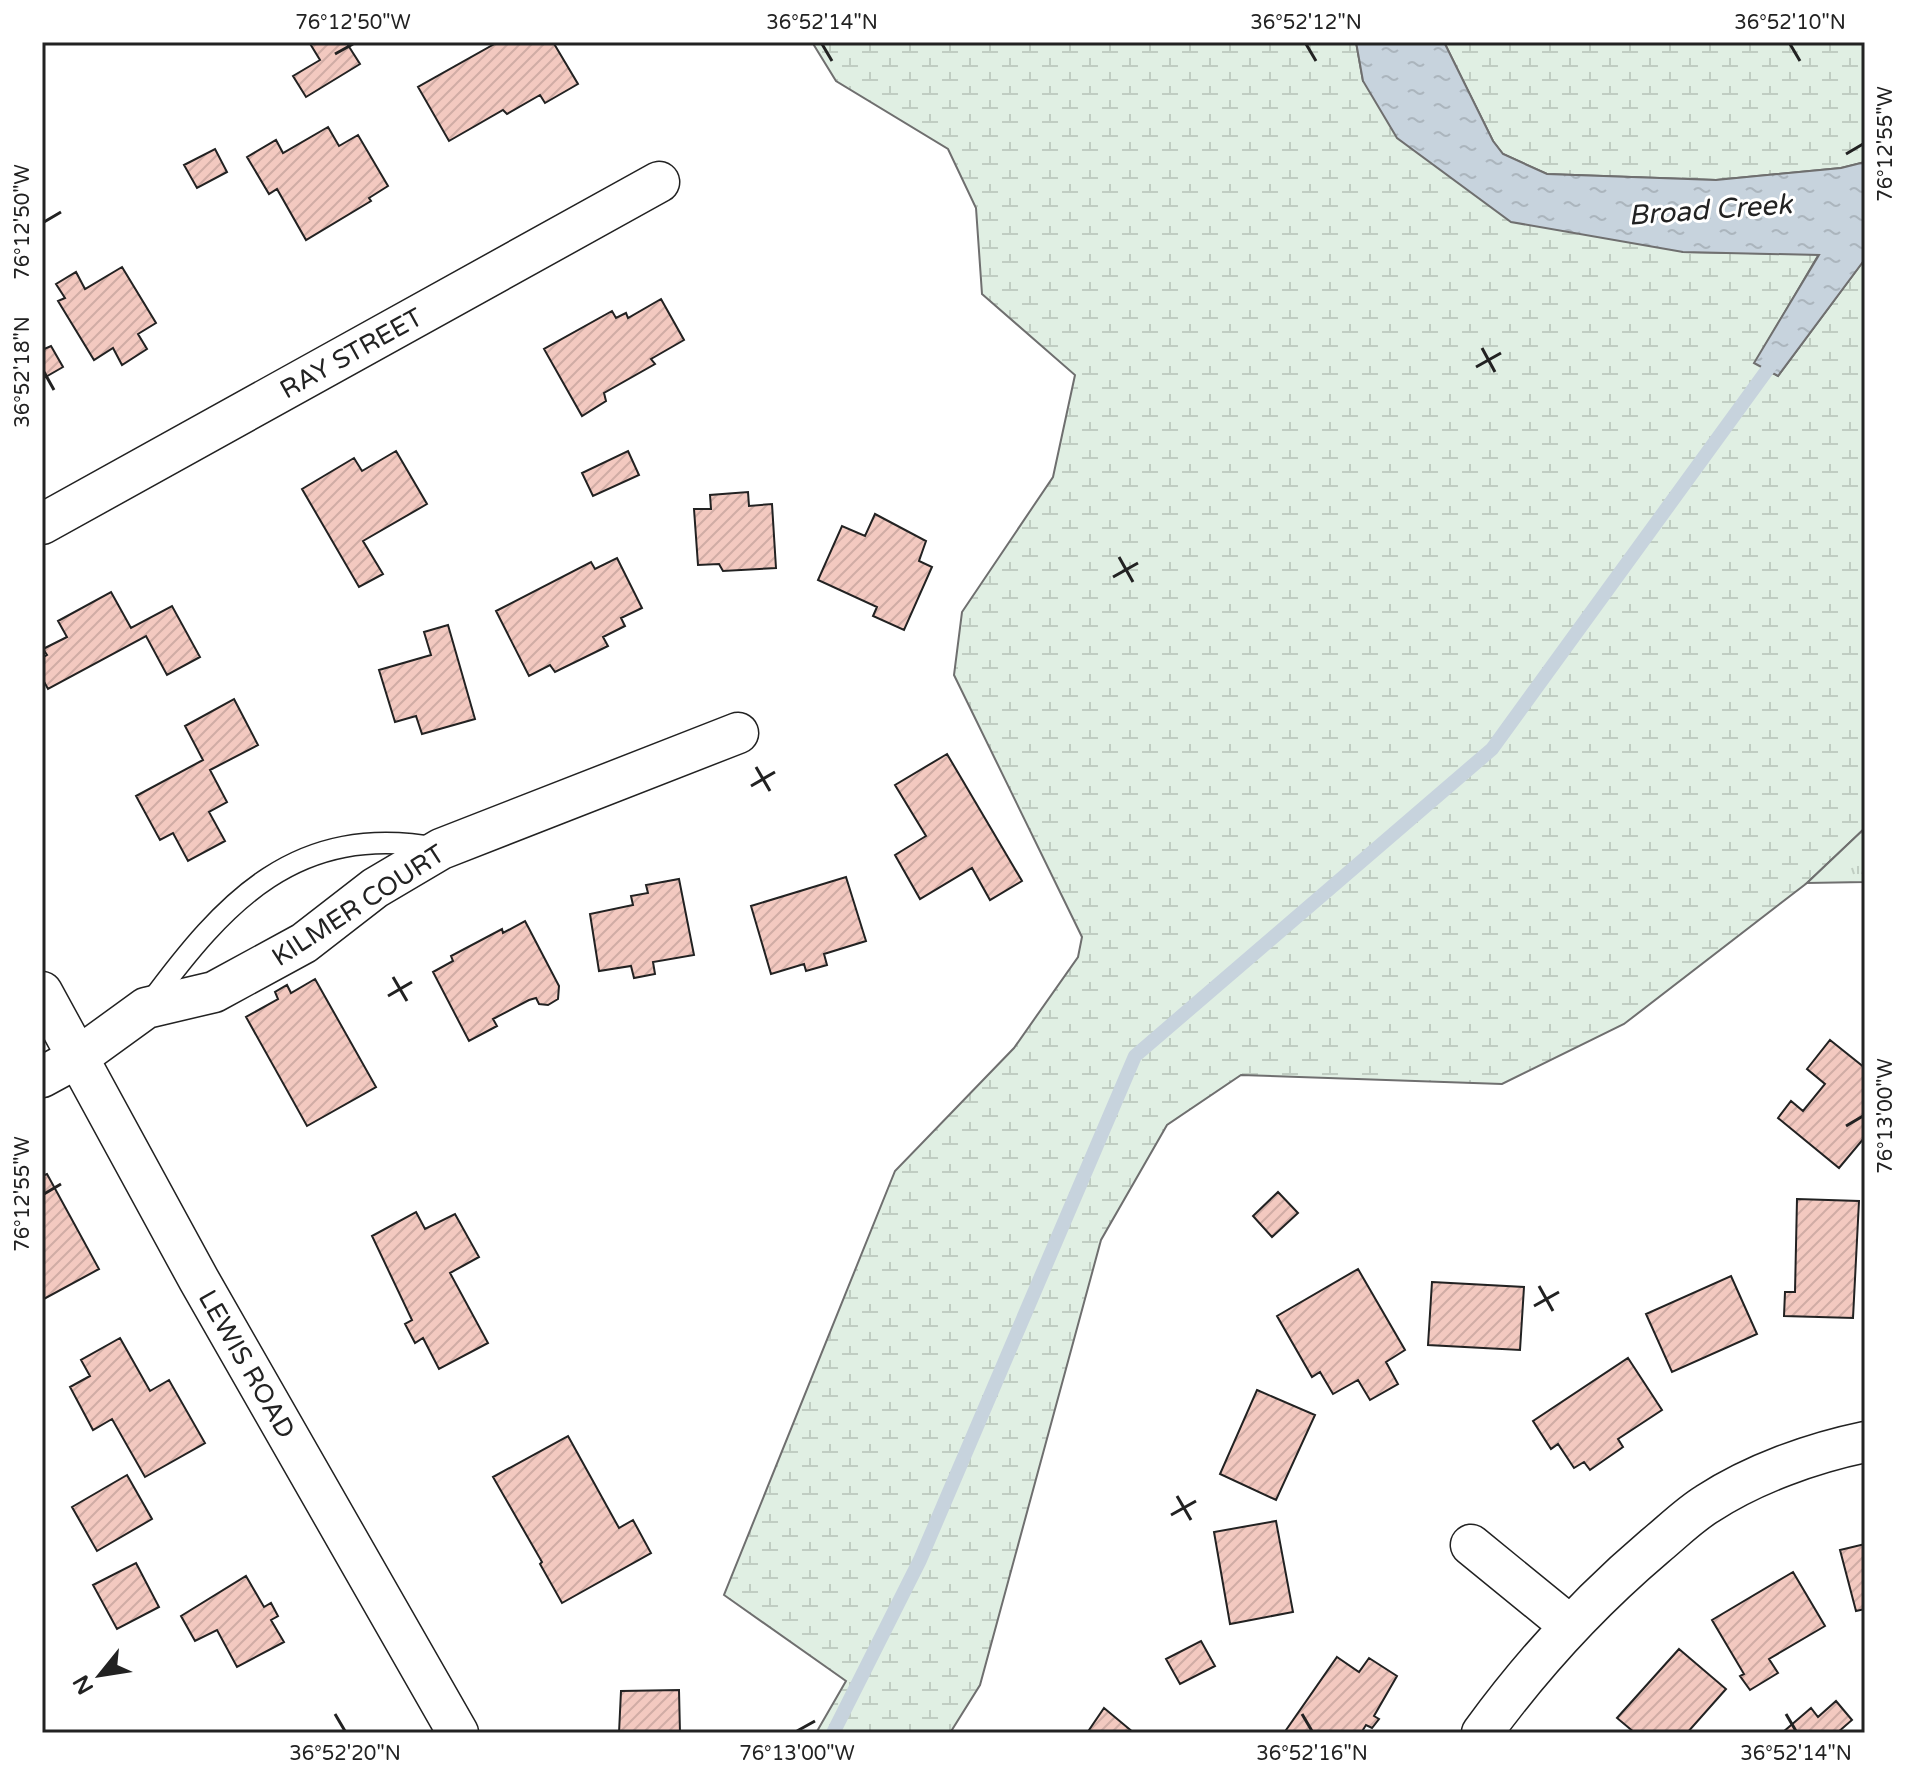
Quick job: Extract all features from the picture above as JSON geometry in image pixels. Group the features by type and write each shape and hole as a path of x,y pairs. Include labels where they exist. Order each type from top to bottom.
{"street":[{"name":"RAY STREET","path":"42,524 659,182"},
{"name":"KILMER COURT","path":"42,1077 77,1058 146,1008 214,992 304,943 375,888 441,849 738,733"},
{"name":"LEWIS ROAD","path":"42,992 458,1733"},
{"path":"1482,1733 1513,1690 1569,1625 1611,1583 1706,1504 1766,1474 1865,1442"},
{"path":"1471,1545 1569,1625"}],"lane":[{"path":"146,1008 187,952 234,902 270,874 310,857 356,846 405,842 441,849"}],"green space":[{"path":"812,42 1356,42 1363,81 1683,252 1819,254 1755,363 1778,376 1865,259 1865,828 1807,883 1624,1024 1502,1084 1241,1075 1167,1125 1101,1240 980,1685 950,1733 816,1733 846,1681 724,1595 895,1171 1014,1048 1078,957 1082,937 954,675 962,612 1053,477 1075,375 982,294 976,208 948,149 836,81"},
{"path":"1444,42 1865,42 1865,162 1841,168 1716,180 1547,174 1503,154 1493,141"},
{"path":"1865,828 1865,882 1807,883"}],"water":[{"name":"Broad Creek","path":"1356,42 1444,42 1493,141 1503,154 1547,174 1716,180 1841,168 1865,162 1865,259 1778,376 1754,363 1819,255 1683,252 1511,222 1397,138 1363,81"}],"building":[{"path":"309,42 346,42 360,64 306,97 293,76 320,60"},
{"path":"498,42 553,42 578,84 545,103 540,95 507,114 503,110 449,141 418,87"},
{"path":"328,127 339,146 358,135 388,186 369,198 371,201 306,240 277,189 269,194 247,157 276,140 283,153"},
{"path":"215,149 227,172 197,188 184,165"},
{"path":"122,267 156,323 138,334 147,349 122,365 113,348 94,360 58,301 65,298 56,284 76,272 85,289"},
{"path":"661,299 684,340 651,359 655,364 604,393 606,401 582,416 544,349 612,311 616,318 626,313 628,318"},
{"path":"51,346 63,367 42,379 42,350"},
{"path":"396,451 427,504 363,541 383,574 359,587 302,489 354,458 362,471"},
{"path":"628,451 639,475 593,496 582,473"},
{"path":"748,492 749,506 772,504 776,568 723,571 719,564 698,565 694,509 711,509 710,495"},
{"path":"875,514 926,541 919,561 932,567 904,630 873,616 877,607 818,580 842,526 865,536"},
{"path":"617,558 642,608 621,618 625,626 603,637 608,646 555,672 550,665 529,676 496,611 591,562 595,569"},
{"path":"111,592 131,628 172,606 200,657 167,675 146,636 48,689 42,678 42,658 47,655 43,649 67,637 58,621"},
{"path":"448,625 475,719 422,734 416,716 395,722 379,670 431,655 424,632"},
{"path":"234,699 258,745 210,770 227,802 209,812 225,841 188,861 173,833 160,840 136,796 203,760 185,726"},
{"path":"947,754 1022,881 990,900 972,868 920,899 895,855 926,836 895,785"},
{"path":"846,877 866,941 824,954 827,965 806,971 804,964 771,974 751,906"},
{"path":"679,879 694,955 653,962 655,974 634,978 631,966 599,971 590,914 633,905 631,896 648,893 646,885"},
{"path":"525,921 559,986 558,999 548,1005 539,1004 536,998 529,1000 493,1019 497,1026 469,1041 433,972 453,961 451,956 502,929 503,933"},
{"path":"315,979 376,1087 307,1126 246,1017 278,999 275,992 287,985 291,993"},
{"path":"1830,1040 1865,1068 1865,1137 1839,1168 1778,1118 1791,1101 1803,1111 1825,1084 1807,1069"},
{"path":"47,1174 99,1269 42,1300 42,1176"},
{"path":"1278,1192 1298,1213 1272,1237 1253,1216"},
{"path":"1797,1199 1859,1201 1853,1318 1784,1316 1785,1292 1795,1292"},
{"path":"416,1212 425,1229 455,1214 479,1257 450,1273 488,1343 439,1369 423,1338 415,1343 405,1324 412,1320 372,1236"},
{"path":"1358,1269 1405,1350 1386,1362 1398,1384 1370,1400 1358,1380 1333,1394 1320,1372 1312,1377 1277,1316"},
{"path":"1731,1276 1757,1334 1672,1372 1646,1314"},
{"path":"1432,1282 1524,1287 1520,1350 1428,1345"},
{"path":"120,1338 150,1391 169,1380 205,1443 145,1477 112,1419 93,1430 70,1387 90,1376 81,1360"},
{"path":"1628,1358 1662,1410 1618,1439 1623,1447 1590,1470 1584,1462 1574,1468 1558,1444 1551,1449 1533,1421"},
{"path":"1257,1390 1315,1415 1276,1500 1220,1474"},
{"path":"568,1436 619,1528 633,1520 651,1553 562,1603 493,1477"},
{"path":"127,1475 152,1519 97,1551 72,1507"},
{"path":"1276,1521 1293,1612 1230,1624 1214,1532"},
{"path":"1865,1544 1865,1609 1856,1611 1840,1550"},
{"path":"136,1563 159,1607 117,1629 93,1585"},
{"path":"1793,1572 1825,1626 1769,1659 1778,1673 1750,1690 1712,1620"},
{"path":"246,1576 264,1607 271,1603 278,1616 271,1620 284,1642 237,1667 217,1630 195,1641 181,1616"},
{"path":"1201,1641 1215,1666 1180,1684 1166,1659"},
{"path":"1679,1649 1726,1689 1687,1733 1635,1733 1617,1718"},
{"path":"1337,1657 1359,1672 1369,1658 1397,1676 1374,1716 1379,1719 1372,1728 1366,1725 1361,1733 1284,1733"},
{"path":"679,1690 680,1733 619,1733 621,1691"},
{"path":"1836,1701 1852,1720 1837,1733 1783,1732 1811,1708 1818,1717"},
{"path":"1104,1708 1134,1733 1087,1733"}],"waterway":[{"path":"833,1733 920,1560 1135,1056 1492,749 1778,355"}]}
